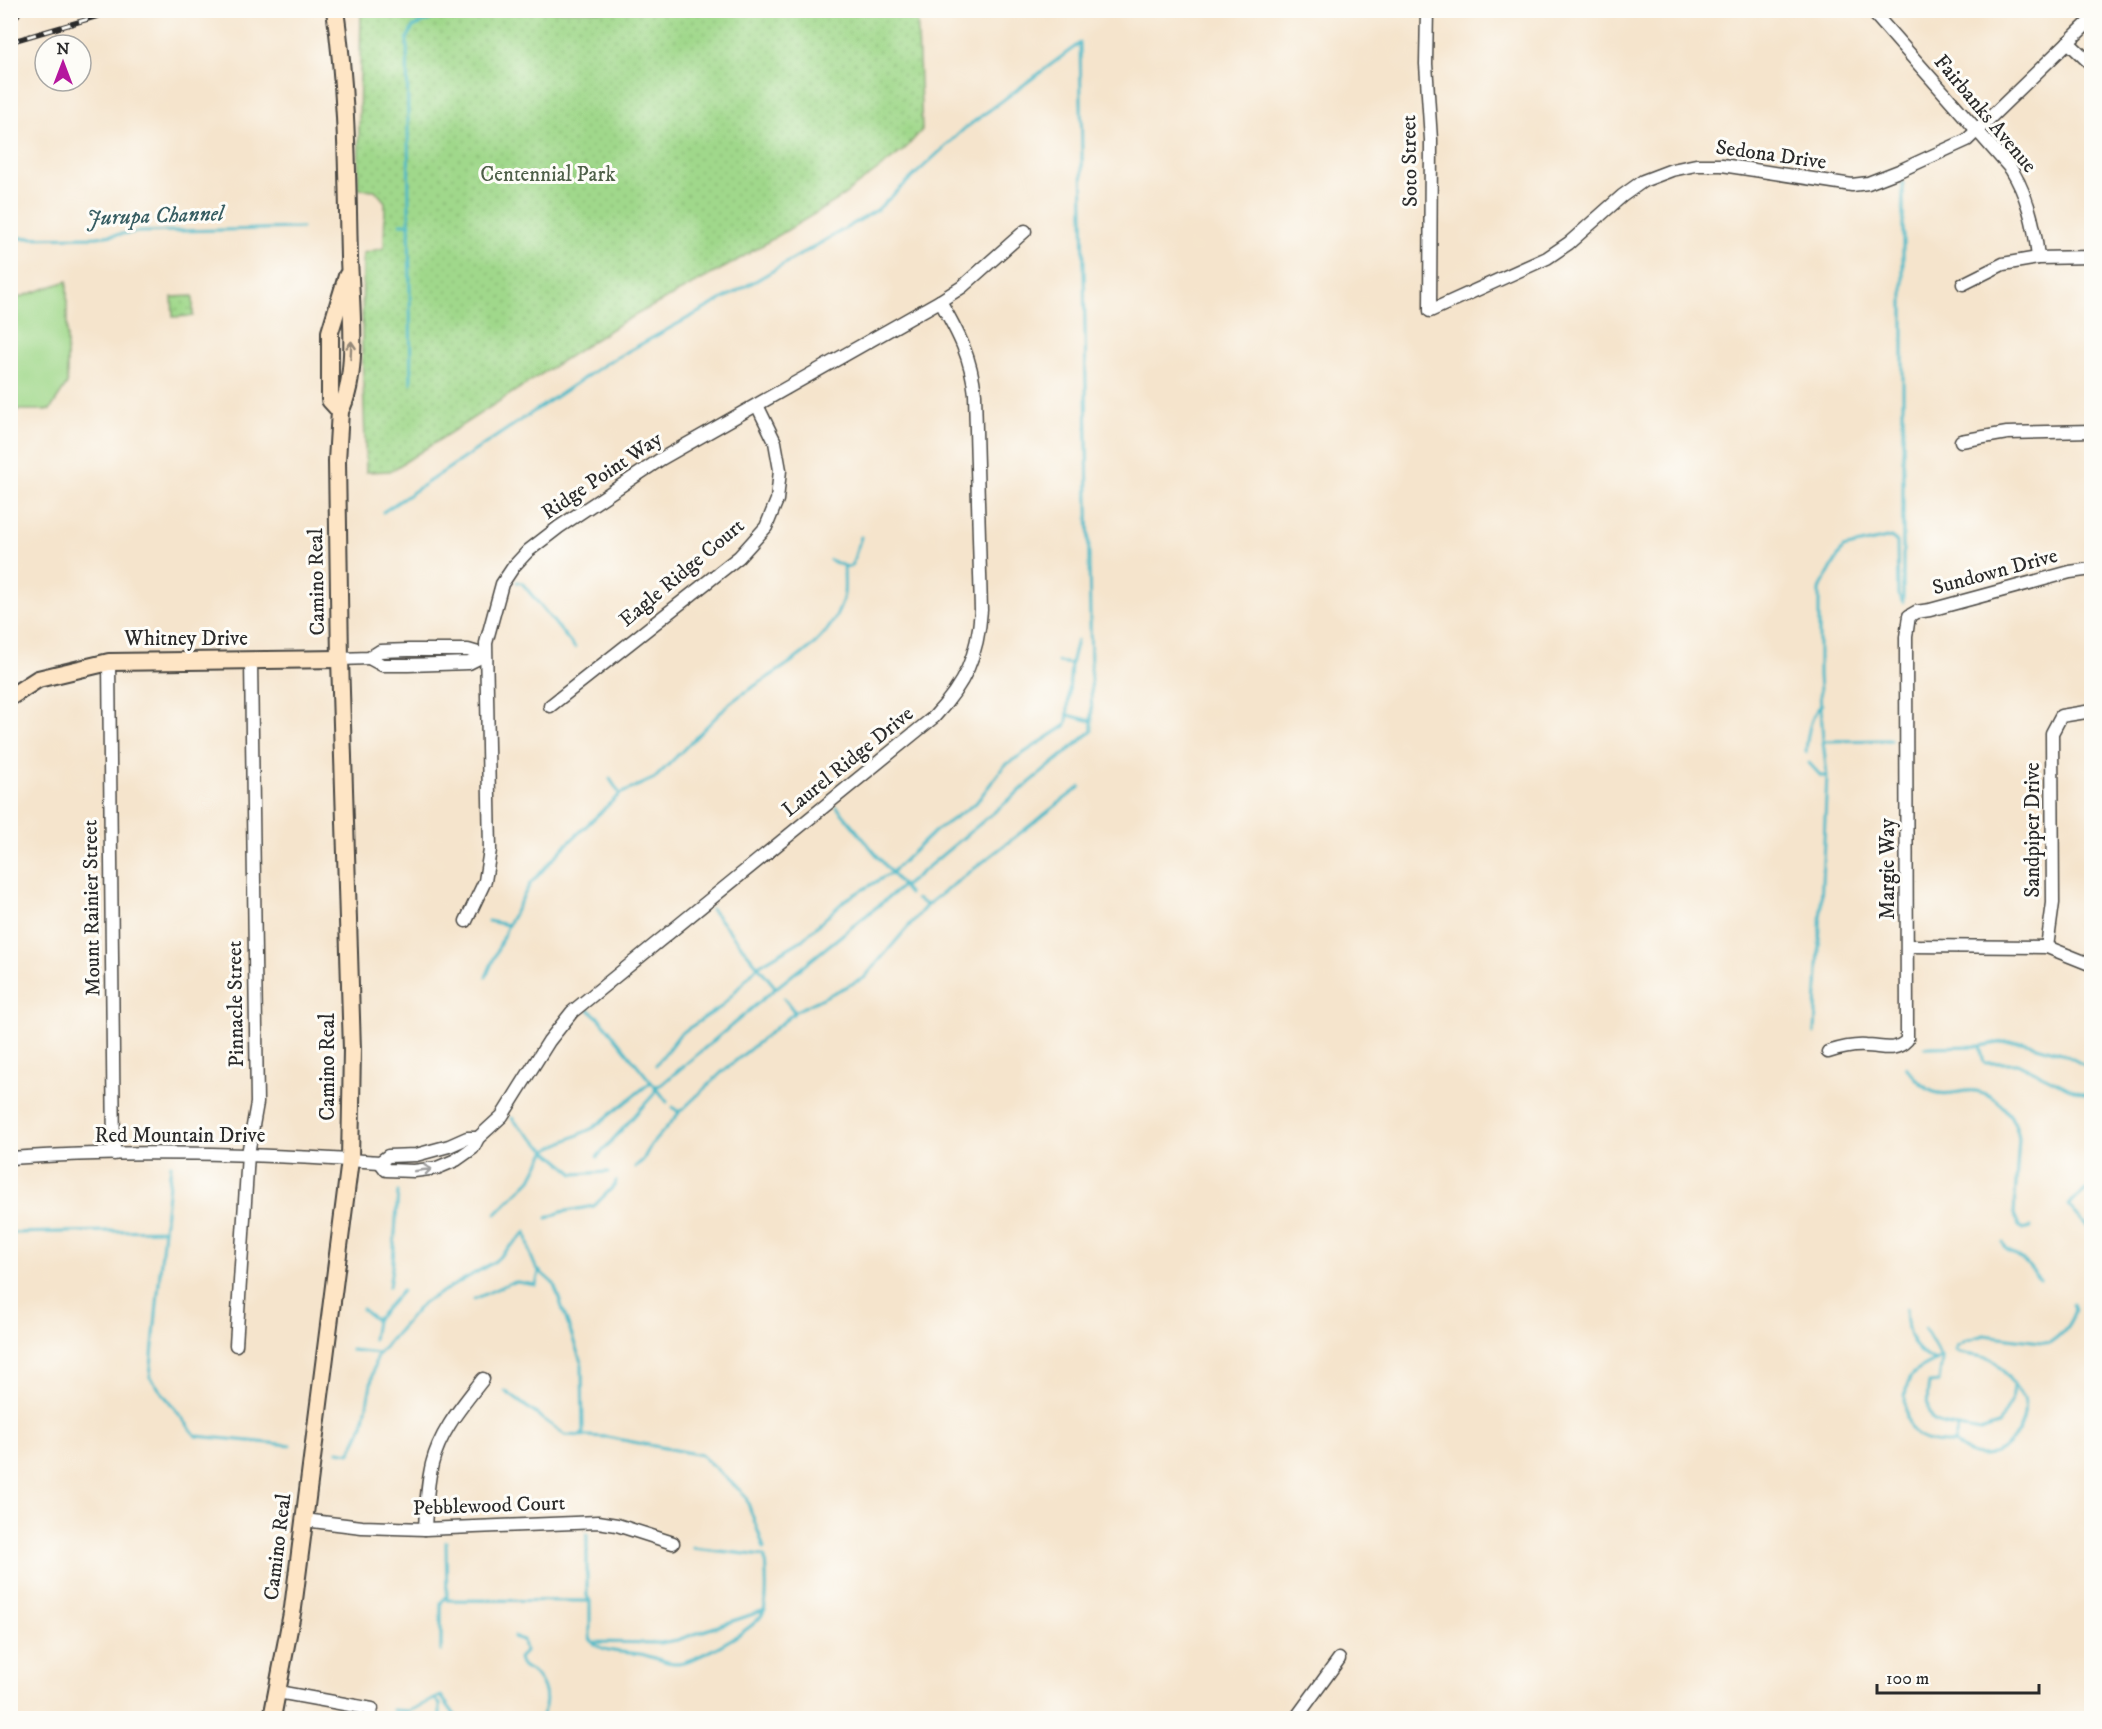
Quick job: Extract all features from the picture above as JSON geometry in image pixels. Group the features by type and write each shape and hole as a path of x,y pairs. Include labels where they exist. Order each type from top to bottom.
{"main road":[{"name":"Camino Real","path":"272,1719 293,1608 350,1160 352,1050 340,659 337,461 340,411 330,400 328,351 330,332 349,269 343,91 335,10"},
{"name":"Whitney Drive","path":"10,698 39,679 109,662 340,659"}],"street":[{"name":"Soto Street","path":"1427,10 1426,64 1431,140 1430,311"},
{"name":"Fairbanks Avenue","path":"1871,10 2011,169 2021,185 2033,221 2038,258"},
{"name":"Sedona Drive","path":"1430,311 1547,258 1569,243 1642,181 1672,170 1696,165 1722,165 1852,185 1868,183 1899,171 1967,140 2091,19"},
{"path":"2068,42 2091,65"},
{"name":"Ridge Point Way","path":"466,921 485,881 490,850 485,655 488,630 502,584 528,550 661,459 940,302 975,276 1025,231"},
{"path":"1963,284 2003,264 2038,258 2091,257"},
{"name":"Laurel Ridge Drive","path":"380,1162 386,1170 426,1170 447,1164 473,1148 478,1138 502,1116 549,1041 572,1012 934,717 952,698 965,677 979,636 981,610 975,394 966,349 940,302"},
{"name":"Eagle Ridge Court","path":"550,706 739,556 766,527 777,500 780,470 775,442 757,405"},
{"path":"1961,441 2007,432 2091,431"},
{"name":"Sundown Drive","path":"1909,616 1916,612 2070,572 2091,569"},
{"name":"Margie Way","path":"1828,1052 1846,1047 1896,1048 1907,1040 1906,638 1909,616"},
{"path":"408,650 408,665"},
{"name":"Whitney Drive","path":"369,658 380,651 408,650 468,650 485,655"},
{"name":"Whitney Drive","path":"340,659 369,658 382,665 408,665 469,663 485,655"},
{"name":"Pinnacle Street","path":"236,1345 248,1154 257,1103 251,661"},
{"name":"Mount Rainier Street","path":"109,662 114,1154"},
{"name":"Sandpiper Drive","path":"2047,947 2053,903 2052,733 2061,716 2091,711"},
{"path":"1908,946 2047,947 2091,965"},
{"name":"Laurel Ridge Drive","path":"350,1160 380,1162 388,1156 416,1155 439,1150 467,1138 478,1138"},
{"path":"439,1150 447,1164"},
{"name":"Red Mountain Drive","path":"10,1158 114,1154 248,1154 350,1160"},
{"path":"425,1529 428,1485 432,1462 440,1441 453,1419 483,1379"},
{"name":"Pebblewood Court","path":"304,1520 362,1527 425,1529 598,1522 617,1525 673,1543"},
{"path":"1296,1719 1339,1659"},
{"path":"278,1692 372,1709"}],"green space":[{"name":"Centennial Park","path":"361,11 917,11 922,130 904,150 836,201 731,264 619,324 391,471 366,472 362,348 363,253 384,248 385,202 375,190 358,189"},
{"path":"67,281 67,384 50,410 11,410 11,300"},
{"path":"193,296 193,316 173,317 172,297"}],"waterway":[{"name":"Jurupa Channel","path":"411,383 407,39 413,27 452,10"},
{"path":"383,512 605,364 877,210 964,129 1080,43 1092,731 906,885 901,886 776,988 661,1085 655,1086 667,1102"},
{"path":"1903,183 1903,598"},
{"name":"Jurupa Channel","path":"401,224 410,224"},
{"name":"Jurupa Channel","path":"10,238 97,237 138,232 302,228"},
{"path":"508,925 530,884 565,846 620,794 655,778 729,704 797,658 827,630 844,594 844,566 852,565 861,537"},
{"path":"1891,740 1823,741 1819,675 1819,590 1843,548 1891,537 1897,542 1898,595 1903,602"},
{"path":"830,560 844,566"},
{"path":"517,582 522,583 575,648"},
{"path":"656,1065 680,1034 721,1007 758,966 802,940 845,900 891,873 934,832 976,803 1004,766 1065,726 1071,664 1077,640"},
{"path":"1058,662 1071,664"},
{"path":"1806,752 1812,720 1822,705"},
{"path":"1068,715 1092,721"},
{"path":"1815,1033 1827,776 1823,741"},
{"path":"1809,763 1821,776 1826,776"},
{"path":"610,779 620,794"},
{"path":"793,1010 796,1011 864,978 927,905 1080,787"},
{"path":"837,807 909,894"},
{"path":"916,899 927,905"},
{"path":"711,909 776,988"},
{"path":"486,977 508,925 488,921"},
{"path":"679,1111 794,1013 784,998"},
{"path":"588,1009 600,1019 651,1082 593,1128 546,1150 574,1174 608,1172"},
{"path":"1925,1047 1980,1046 2023,1042 2061,1053 2092,1069"},
{"path":"1980,1046 1984,1063 2017,1063 2068,1088 2092,1096"},
{"path":"1906,1067 1930,1090 1944,1094 1971,1091 1984,1093 1998,1102 2010,1115 2019,1138 2014,1214 2019,1226 2023,1229 2031,1227"},
{"path":"597,1157 655,1093 655,1086 651,1082"},
{"path":"635,1167 679,1113 673,1107"},
{"path":"496,1214 531,1179 546,1150 512,1118"},
{"path":"10,1233 164,1230 171,1165"},
{"path":"547,1218 561,1212 594,1206 615,1185 616,1181"},
{"path":"2092,1185 2068,1205 2092,1232"},
{"path":"389,1287 398,1192"},
{"path":"164,1230 150,1377 196,1436 291,1445"},
{"path":"338,1451 350,1453 363,1425 376,1358 379,1353 423,1303 494,1262 526,1232 536,1268 554,1284 582,1365 583,1433 579,1436"},
{"path":"2003,1243 2006,1249 2025,1262 2040,1280"},
{"path":"474,1299 510,1283 536,1285 539,1272"},
{"path":"362,1309 376,1320 402,1291"},
{"path":"1954,1443 1974,1455 1985,1456 1995,1453 2013,1440 2023,1420 2024,1409 2022,1396 1995,1362 1991,1359 1959,1353 1955,1351 1957,1346 1984,1335 2049,1343 2062,1333 2068,1324 2075,1309 2073,1304"},
{"path":"1906,1309 1909,1334 1912,1340 1920,1351 1935,1361"},
{"path":"373,1339 376,1321"},
{"path":"1925,1329 1942,1359 1939,1382 1929,1383 1927,1398 1929,1414 1936,1422 1958,1427 1954,1443 1940,1443 1918,1436 1909,1424 1905,1406 1907,1388 1913,1374 1934,1361 1938,1359 1941,1357"},
{"path":"351,1350 379,1353"},
{"path":"1958,1427 1980,1431 1998,1425 2011,1402 2013,1386"},
{"path":"505,1391 565,1435 607,1437 701,1455 745,1495 764,1548"},
{"path":"587,1534 587,1596 590,1601"},
{"path":"446,1542 447,1600 590,1601 590,1638 592,1642 660,1643 677,1640 765,1610"},
{"path":"592,1642 609,1650 640,1654 676,1663 710,1651 758,1619 763,1613 766,1602 765,1558 693,1548"},
{"path":"441,1651 441,1603 445,1597"},
{"path":"514,1637 523,1640 525,1652 519,1658 521,1663 541,1681 544,1687 546,1700 540,1718"},
{"path":"393,1710 409,1711 441,1696 457,1718"},
{"path":"436,1700 440,1704 440,1718"}],"railway":[{"path":"10,42 119,10"}]}
